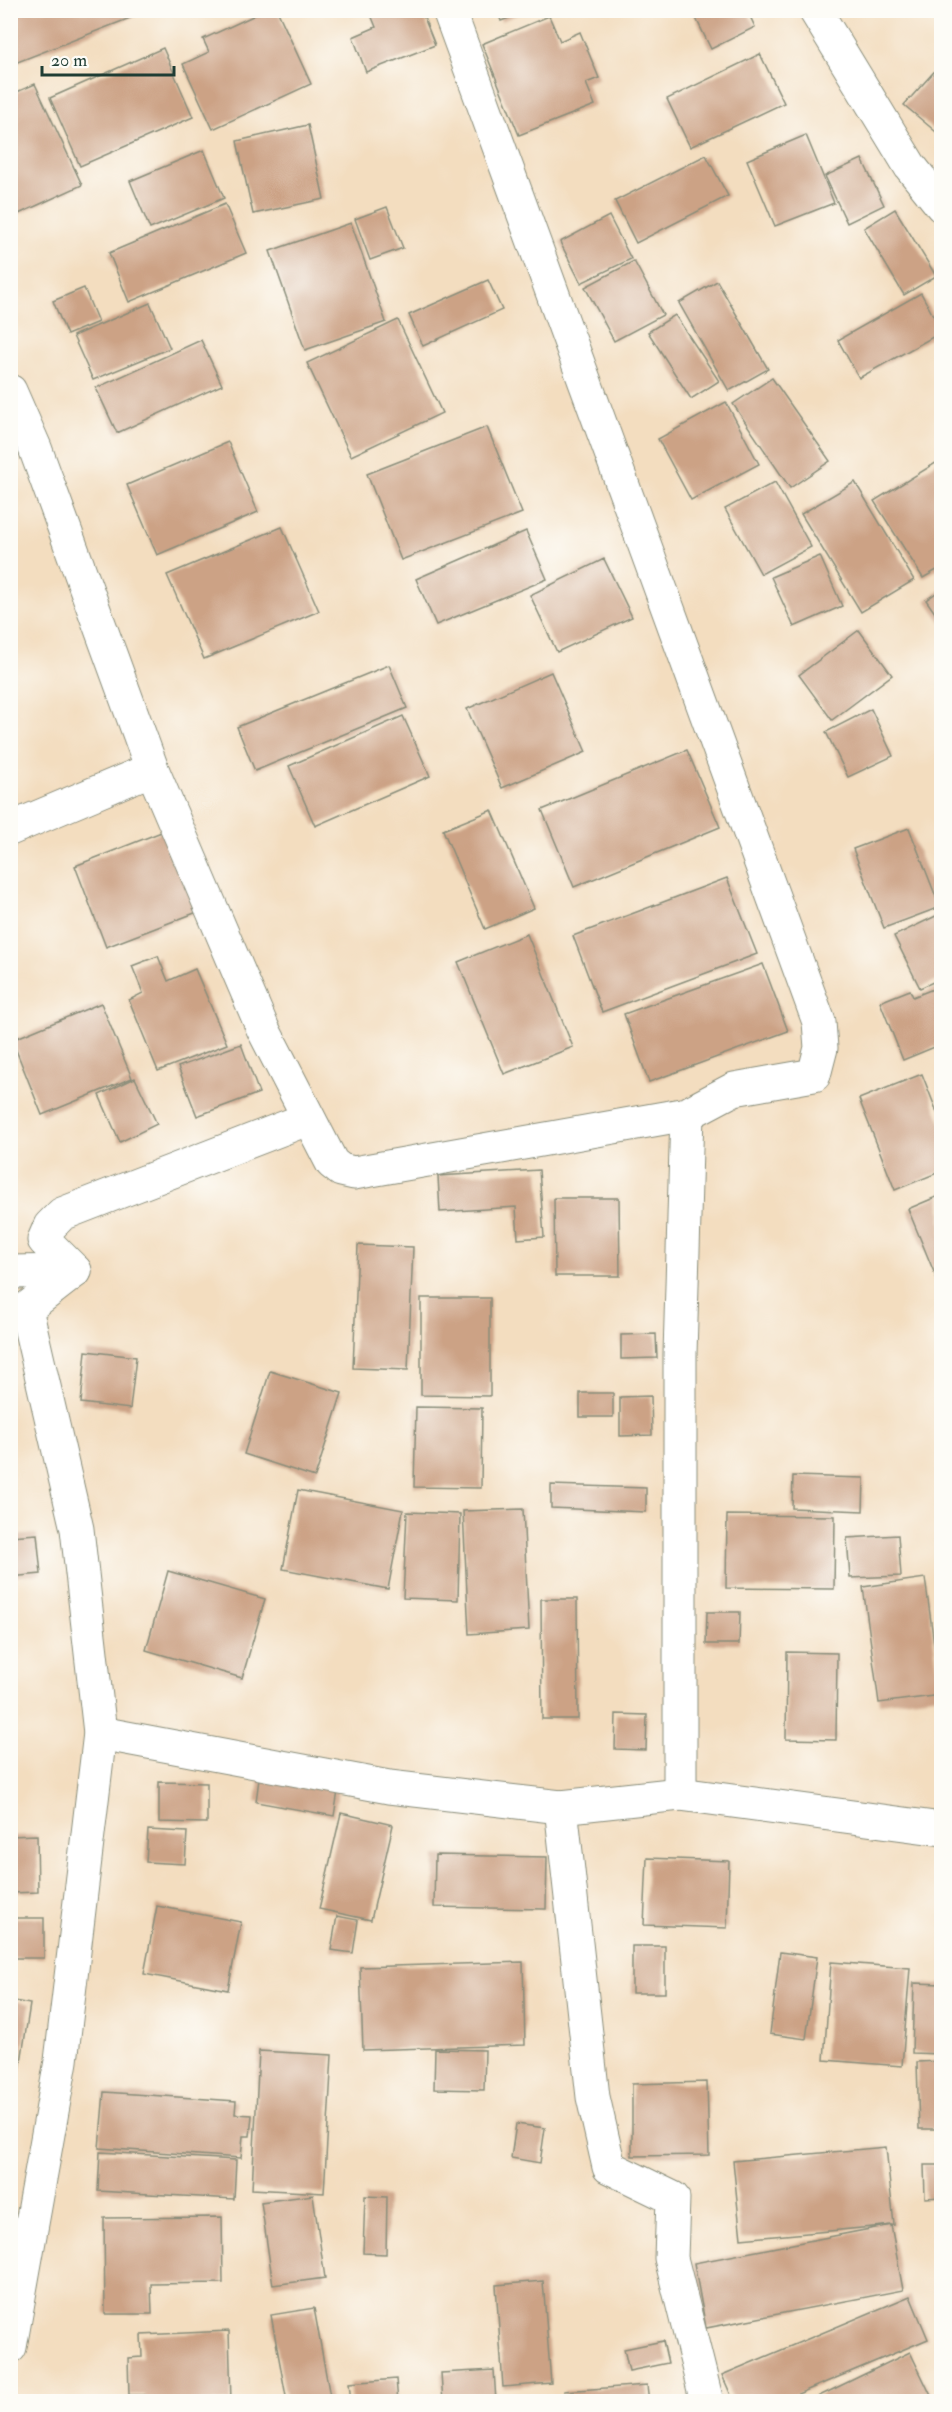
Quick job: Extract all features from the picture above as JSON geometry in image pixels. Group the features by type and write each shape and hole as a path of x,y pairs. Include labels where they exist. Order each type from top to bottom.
{"street":[{"path":"10,391 35,448 152,769 262,1029 332,1163 341,1170 354,1173 687,1114 734,1089 814,1076 821,1048 819,1022 449,10"},
{"path":"816,10 910,166 942,206"},
{"path":"10,830 152,769"},
{"path":"680,1794 680,1354 687,1114"},
{"path":"75,1271 44,1240 50,1226 62,1214 308,1119"},
{"path":"10,1272 75,1271"},
{"path":"10,2347 61,2061 100,1733 77,1529 26,1309 75,1271"},
{"path":"100,1733 389,1787 561,1807 680,1794 942,1829"},
{"path":"561,1807 593,2097 609,2168 673,2198 671,2258 707,2402"}],"building":[{"path":"10,10 148,10 148,11 10,65"},
{"path":"266,10 277,10 311,84 213,129 183,64 209,52 203,39"},
{"path":"369,10 421,10 435,45 366,72 353,37 376,27"},
{"path":"497,10 527,10 527,11 501,21"},
{"path":"692,10 747,10 755,27 711,49"},
{"path":"549,16 560,41 580,32 599,78 586,83 595,105 519,135 482,44"},
{"path":"163,48 193,117 80,166 50,98"},
{"path":"760,54 784,103 690,147 667,99"},
{"path":"942,63 942,137 904,105"},
{"path":"35,84 82,185 12,217 10,95"},
{"path":"308,125 324,199 253,214 237,141"},
{"path":"806,135 834,203 775,226 747,160"},
{"path":"204,150 224,198 150,229 130,181"},
{"path":"706,155 728,196 636,243 615,201"},
{"path":"862,159 884,205 847,223 825,176"},
{"path":"225,204 246,253 129,302 109,253"},
{"path":"387,207 403,248 370,260 355,219"},
{"path":"895,209 936,276 904,295 864,228"},
{"path":"609,216 631,259 581,283 560,242"},
{"path":"351,223 386,322 305,350 270,251"},
{"path":"634,261 663,315 614,341 585,287"},
{"path":"488,280 502,310 423,346 409,315"},
{"path":"717,281 768,369 729,391 679,303"},
{"path":"84,288 98,322 67,335 53,301"},
{"path":"921,293 942,332 859,378 838,340"},
{"path":"150,303 170,348 93,380 73,336"},
{"path":"675,315 719,381 691,399 648,332"},
{"path":"398,320 442,413 351,456 307,363"},
{"path":"201,340 222,385 117,433 96,388"},
{"path":"772,378 830,461 790,488 733,404"},
{"path":"726,402 759,464 691,500 658,439"},
{"path":"487,427 522,513 401,560 367,474"},
{"path":"228,442 258,512 157,555 127,485"},
{"path":"942,459 942,567 923,578 874,501"},
{"path":"775,482 811,547 761,574 725,509"},
{"path":"855,482 914,580 861,612 801,514"},
{"path":"282,527 319,611 204,659 167,575"},
{"path":"526,531 547,579 436,625 416,579"},
{"path":"820,556 842,606 794,627 771,577"},
{"path":"604,559 632,617 557,652 530,595"},
{"path":"942,589 942,623 926,600"},
{"path":"859,630 892,675 832,720 799,675"},
{"path":"389,665 407,708 255,771 237,727"},
{"path":"551,672 586,752 502,788 467,709"},
{"path":"871,709 893,756 848,777 826,732"},
{"path":"403,716 430,776 315,826 289,766"},
{"path":"687,750 720,827 574,887 542,810"},
{"path":"492,810 534,908 485,929 443,830"},
{"path":"909,828 940,907 884,928 853,849"},
{"path":"169,829 200,911 106,947 75,866"},
{"path":"727,878 757,954 602,1012 573,936"},
{"path":"940,914 942,978 920,988 894,936"},
{"path":"527,934 573,1047 504,1074 458,962"},
{"path":"158,956 168,981 195,969 227,1044 158,1071 129,1000 143,993 132,966"},
{"path":"763,964 788,1031 649,1082 624,1014"},
{"path":"938,987 942,995 942,1044 903,1060 880,1002 910,990 913,997"},
{"path":"101,1003 132,1078 42,1115 12,1040"},
{"path":"241,1044 259,1093 197,1116 178,1067"},
{"path":"922,1074 942,1125 942,1171 895,1190 859,1099"},
{"path":"135,1078 157,1124 120,1142 99,1095"},
{"path":"539,1170 544,1237 518,1239 516,1207 440,1212 438,1176"},
{"path":"941,1195 941,1289 908,1209"},
{"path":"554,1198 619,1198 620,1276 555,1276"},
{"path":"358,1245 413,1247 408,1370 353,1368"},
{"path":"421,1298 490,1298 490,1396 421,1395"},
{"path":"656,1334 657,1358 621,1359 621,1335"},
{"path":"86,1351 136,1357 130,1409 81,1403"},
{"path":"270,1371 342,1393 315,1477 244,1454"},
{"path":"580,1393 613,1393 613,1417 580,1417"},
{"path":"651,1396 652,1435 620,1436 620,1397"},
{"path":"416,1407 482,1408 481,1488 414,1487"},
{"path":"793,1476 864,1478 863,1511 792,1508"},
{"path":"551,1485 646,1488 646,1512 551,1508"},
{"path":"298,1490 403,1510 388,1589 283,1569"},
{"path":"523,1509 529,1630 469,1634 463,1511"},
{"path":"407,1512 460,1514 458,1600 403,1598"},
{"path":"727,1515 835,1516 834,1589 726,1588"},
{"path":"37,1534 41,1574 10,1577 10,1536"},
{"path":"898,1535 901,1576 850,1578 847,1538"},
{"path":"168,1571 265,1599 242,1678 146,1650"},
{"path":"925,1578 941,1695 879,1703 863,1587"},
{"path":"541,1599 577,1599 578,1719 542,1719"},
{"path":"707,1612 740,1612 739,1644 706,1644"},
{"path":"787,1652 837,1653 836,1740 786,1739"},
{"path":"616,1714 647,1715 646,1750 615,1749"},
{"path":"260,1771 339,1785 334,1816 256,1802"},
{"path":"159,1782 207,1783 207,1823 159,1822"},
{"path":"341,1813 393,1825 371,1920 319,1909"},
{"path":"148,1830 187,1832 185,1864 146,1862"},
{"path":"37,1835 38,1892 10,1893 10,1836"},
{"path":"435,1855 547,1857 546,1909 434,1907"},
{"path":"647,1858 729,1861 727,1928 644,1925"},
{"path":"157,1906 241,1922 228,1990 144,1974"},
{"path":"337,1916 358,1920 353,1953 331,1950"},
{"path":"10,1918 44,1918 44,1958 10,1958"},
{"path":"632,1946 665,1946 665,1993 632,1993"},
{"path":"780,1952 817,1957 806,2039 770,2034"},
{"path":"523,1962 525,2045 363,2050 360,1967"},
{"path":"831,1962 910,1968 902,2066 824,2060"},
{"path":"914,1983 942,1984 942,2054 912,2053"},
{"path":"10,2000 30,2004 19,2075 10,2074"},
{"path":"435,2049 485,2050 484,2090 434,2089"},
{"path":"259,2051 332,2055 324,2193 252,2189"},
{"path":"942,2061 942,2129 919,2129 917,2062"},
{"path":"707,2082 709,2155 632,2156 632,2084"},
{"path":"104,2092 236,2101 235,2114 252,2115 250,2136 243,2136 241,2158 99,2148"},
{"path":"516,2124 545,2128 540,2163 511,2158"},
{"path":"886,2147 894,2225 741,2239 733,2161"},
{"path":"100,2152 236,2160 234,2199 98,2191"},
{"path":"924,2165 942,2165 942,2197 925,2198"},
{"path":"313,2195 325,2278 273,2285 261,2202"},
{"path":"365,2196 387,2197 386,2254 363,2253"},
{"path":"222,2217 223,2283 151,2284 152,2314 105,2314 104,2218"},
{"path":"891,2225 903,2290 706,2328 694,2263"},
{"path":"543,2281 551,2383 503,2387 496,2285"},
{"path":"910,2296 928,2339 779,2402 734,2402 722,2375"},
{"path":"314,2308 331,2402 287,2402 271,2315"},
{"path":"229,2331 231,2402 145,2402 145,2395 129,2395 128,2358 142,2357 141,2335"},
{"path":"663,2341 668,2363 629,2371 624,2349"},
{"path":"910,2352 934,2402 807,2402"},
{"path":"494,2370 496,2402 443,2402 441,2373"},
{"path":"396,2379 398,2402 351,2402 349,2383"},
{"path":"647,2385 649,2402 565,2402 564,2391"}]}
